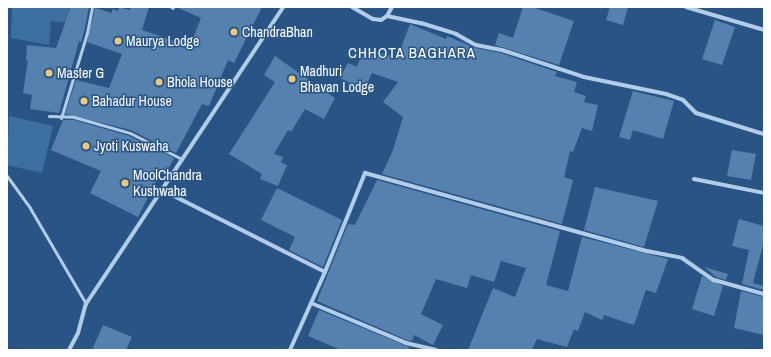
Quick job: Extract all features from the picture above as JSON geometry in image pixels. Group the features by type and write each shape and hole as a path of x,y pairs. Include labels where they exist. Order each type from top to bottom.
{"street":[{"path":"69,350 78,333 86,304 283,7"},
{"path":"352,7 373,19 381,20 387,16 392,7"},
{"path":"686,7 764,30"},
{"path":"387,16 456,34 476,46 502,50 584,77 666,94 682,100 696,113 764,134"},
{"path":"290,350 325,272 365,173 647,251 682,258 714,280 764,294"},
{"path":"694,179 764,193"},
{"path":"162,190 325,272"},
{"path":"311,303 406,343 436,350"}],"lane":[{"path":"61,118 87,33 92,7"},
{"path":"49,116 61,118 74,117 130,133 182,159"},
{"path":"7,176 33,214 86,304"}],"shaded area":[{"path":"12,7 83,7 78,24 51,21 49,45 11,38"},
{"path":"9,116 53,126 42,173 7,165"}],"building":[{"path":"71,7 89,7 84,32 81,42 79,41 59,113 30,109 32,95 23,93 28,60 26,60 27,45 56,48"},
{"path":"119,7 130,10 131,7 149,7 142,30 190,46 201,18 176,7 262,7 234,63 228,60 209,106 202,104 176,153 131,130 65,114 76,80 109,88 122,54 87,42 95,8 112,13 112,9 118,11"},
{"path":"523,7 532,7 574,21 559,65 495,45 499,33 513,38"},
{"path":"610,7 628,7 623,25 606,20"},
{"path":"715,20 735,27 722,65 702,59"},
{"path":"410,24 446,39 447,36 475,48 501,53 557,72 555,76 577,82 574,92 586,96 584,102 598,105 592,131 582,128 573,152 570,151 564,177 573,180 562,224 382,174 393,150 403,117 383,102 398,82 372,73 364,90 340,78 348,63 357,67 361,56 369,59 372,50 397,58"},
{"path":"275,56 335,98 324,119 305,109 291,132 288,130 274,154 283,157 281,162 287,165 278,186 260,179 262,174 229,154 275,82 264,75"},
{"path":"633,91 674,101 663,139 633,130 630,140 619,137"},
{"path":"63,120 74,120 129,136 174,158 165,175 160,173 138,217 90,193 101,171 51,150"},
{"path":"732,150 756,154 751,180 727,176"},
{"path":"377,180 560,231 546,285 568,291 582,237 668,259 656,293 646,290 634,325 604,315 602,320 585,312 578,331 574,329 567,347 537,339 532,350 468,350 493,288 515,297 526,268 501,261 494,282 471,275 467,288 436,279 421,314 443,325 433,345 414,335 412,341 407,340 317,301 348,224 355,225"},
{"path":"595,187 658,201 644,247 584,230"},
{"path":"277,188 342,220 323,267 289,250 295,237 261,220"},
{"path":"739,219 764,226 764,241 753,283 764,286 764,290 742,284 749,250 732,246"},
{"path":"704,267 728,274 726,280 716,277"},
{"path":"702,276 723,286 714,316 692,309"},
{"path":"741,291 764,297 764,335 734,328"},
{"path":"319,310 409,347 408,350 341,350 308,336"},
{"path":"103,325 132,337 126,350 92,350"}],"place":[{"name":"ChandraBhan","path":"234,32"},
{"name":"Maurya Lodge","path":"118,41"},
{"name":"Master G","path":"49,73"},
{"name":"Madhuri Bhavan Lodge","path":"292,79"},
{"name":"Bhola House","path":"159,82"},
{"name":"Bahadur House","path":"84,101"},
{"name":"Jyoti Kuswaha","path":"86,146"},
{"name":"MoolChandra Kushwaha","path":"125,183"}],"district":[{"name":"CHHOTA BAGHARA","path":"412,53"}]}
